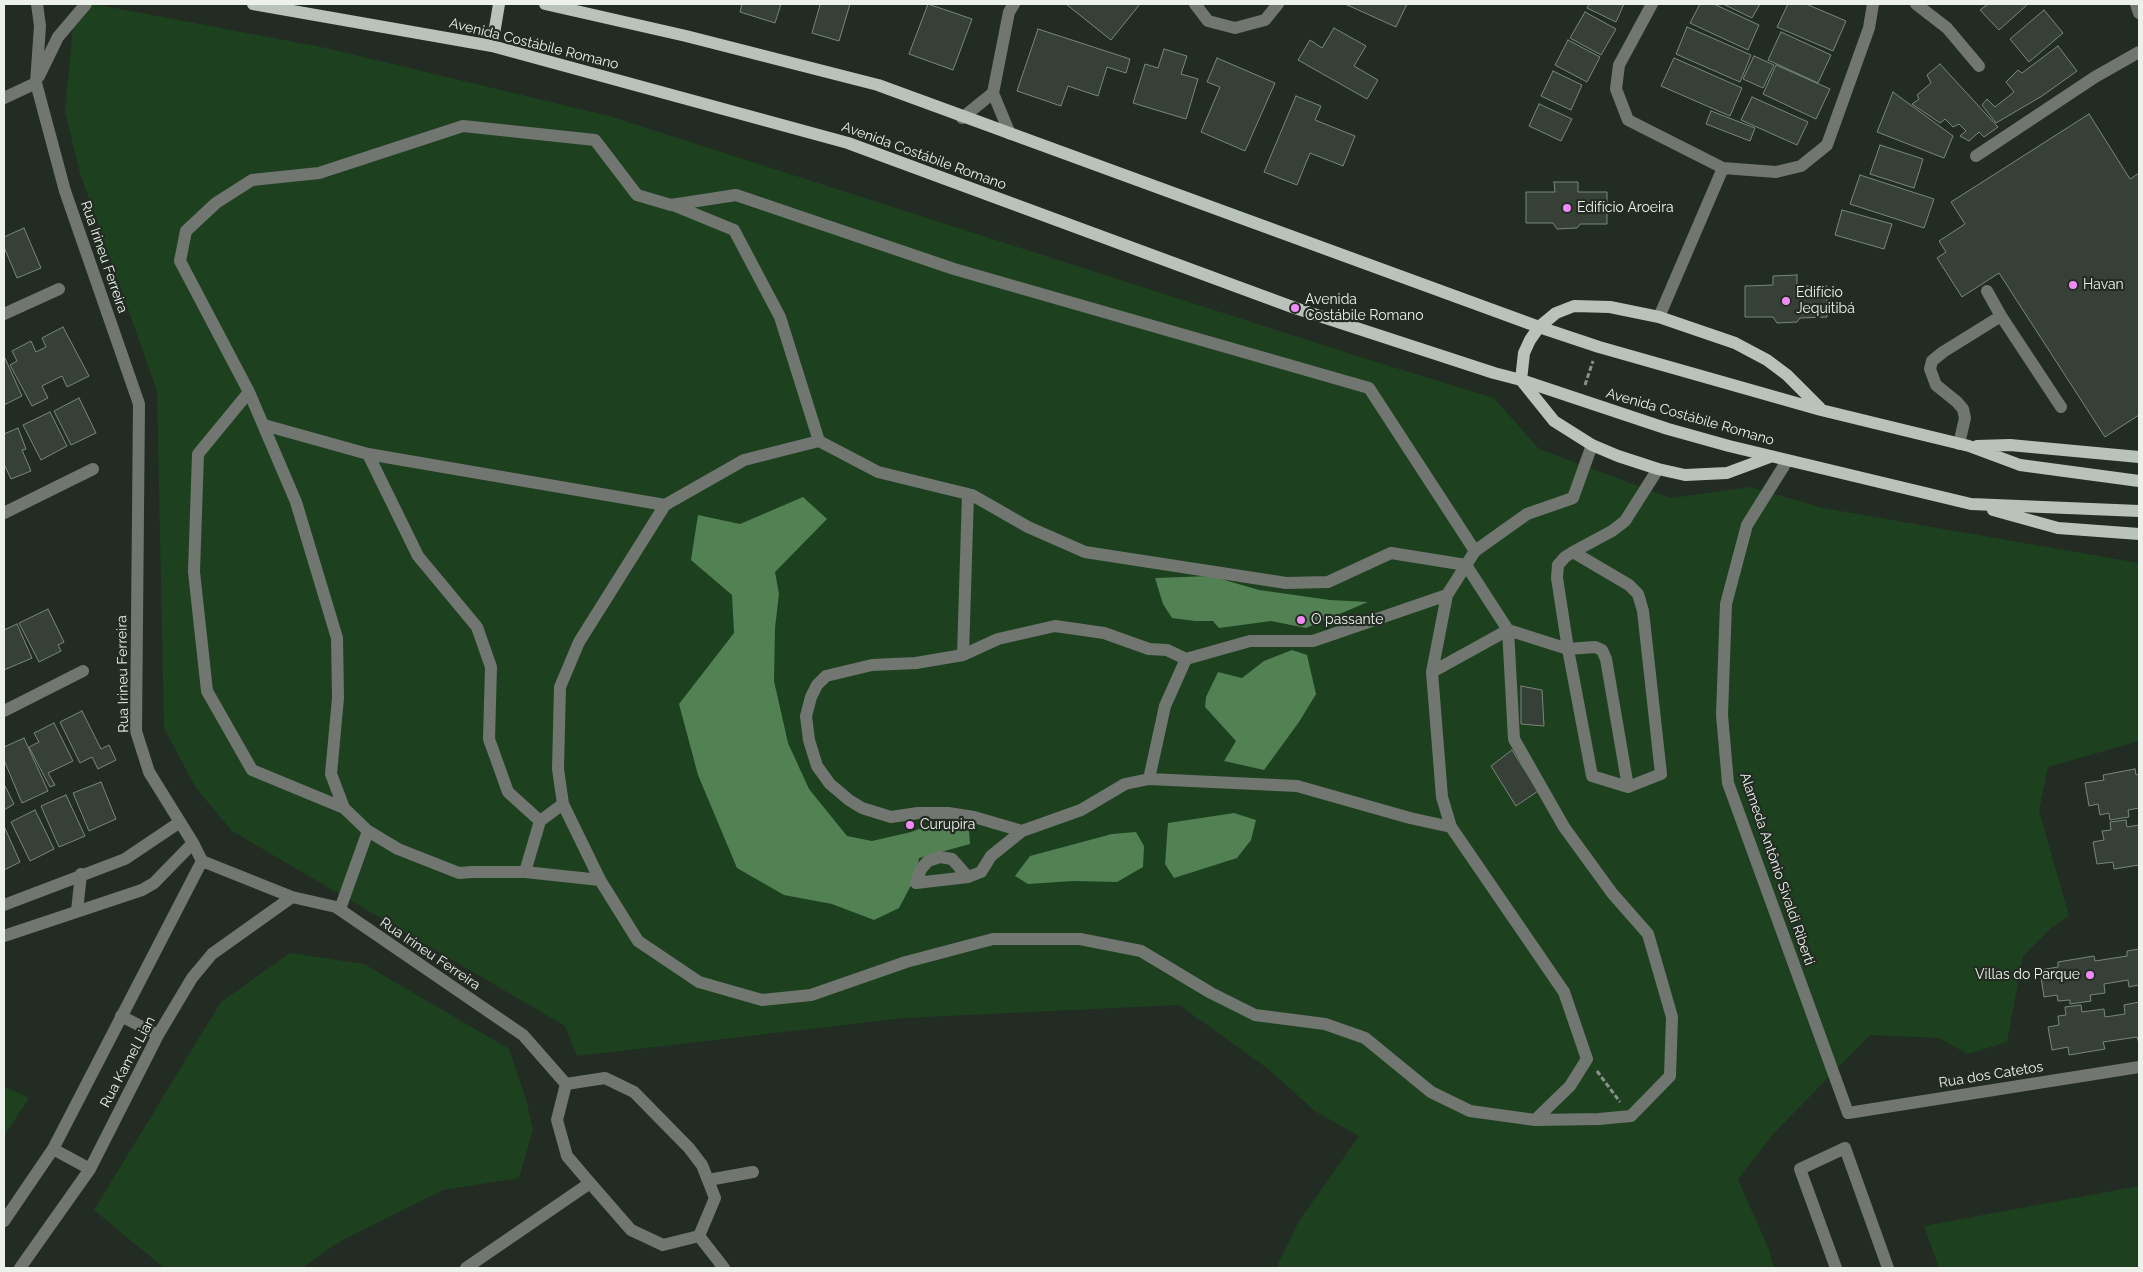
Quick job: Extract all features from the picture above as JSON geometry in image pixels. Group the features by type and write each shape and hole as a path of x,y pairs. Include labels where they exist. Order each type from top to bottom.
{"main road":[{"name":"Avenida Costábile Romano","path":"253,4 492,46 848,143 1295,308 1668,429 1770,457 1971,504 2139,511"},
{"path":"492,46 499,4"},
{"path":"545,4 686,36 878,86 1539,327 1624,354 1821,410 1964,445 2020,465 2133,481"},
{"path":"1770,457 1727,473 1685,475 1658,469 1618,456 1592,445 1554,421 1521,380 1524,353 1539,327 1556,313 1574,306 1610,307 1660,318 1735,343 1767,360 1788,375 1821,410"},
{"path":"1964,445 2010,446 2139,457"},
{"path":"1971,504 2058,528 2139,534"}],"street":[{"name":"Rua Irineu Ferreira","path":"37,4 40,26 36,83 65,191 139,404 136,731 148,772 193,843 202,861 292,897 340,909 523,1035 566,1084"},
{"path":"4,98 36,83 58,37 86,4"},
{"path":"1010,134 993,93 1009,12 1014,4"},
{"path":"1195,4 1208,21 1235,28 1265,20 1278,4"},
{"path":"1652,4 1619,65 1616,89 1628,120 1723,168 1776,172 1801,166 1826,145 1869,28 1873,4"},
{"path":"1916,4 1947,28 1979,66"},
{"path":"2136,4 2139,13"},
{"path":"1976,156 2095,78 2139,52"},
{"path":"962,118 993,93"},
{"path":"344,808 331,774 338,698 337,638 296,502 264,425 249,392 180,261 186,231 216,203 252,180 319,173 463,126 595,140 636,195 671,205 734,230 780,317 819,441"},
{"path":"1660,318 1723,168"},
{"path":"671,205 736,195 954,269 1369,388 1475,551"},
{"path":"4,314 59,289"},
{"path":"1986,291 2062,407"},
{"path":"1964,445 1963,409 1936,385 1930,369 1932,361 2001,316"},
{"path":"249,392 198,454 194,572 207,691 252,770 344,808 368,831 398,849 459,874 525,872 600,880"},
{"path":"264,425 368,454 665,505"},
{"path":"819,441 878,472 968,494 1028,527 1085,552 1286,583 1328,582 1391,553 1466,565 1508,630 1514,739 1564,827 1612,893 1648,934 1672,1017 1670,1076 1631,1116 1599,1119 1535,1120 1470,1111 1431,1092 1366,1038 1324,1024 1254,1016 1211,993 1141,951 1080,939 993,939 906,962 811,995 762,1000 699,982 638,941 600,880 563,804 558,768 560,687 579,642 665,505 744,460 819,441"},
{"path":"1535,1120 1570,1086 1587,1058 1564,992 1451,827 1442,797 1432,672 1447,595 1475,551 1527,514 1573,498 1592,445"},
{"path":"368,454 418,556 477,627 491,667 489,739 508,792 540,821"},
{"name":"Alameda Antônio Sivaldi Riberti","path":"1787,461 1747,525 1726,604 1722,715 1728,783 1848,1113"},
{"path":"4,513 93,469"},
{"path":"1573,552 1629,585 1638,594 1643,611 1661,774 1628,787 1592,776 1568,649 1557,578 1558,566 1565,557 1573,552 1612,532 1625,521 1658,469"},
{"path":"963,655 968,494"},
{"path":"1022,831 974,816 948,813 918,813 891,817 862,808 849,800 830,784 818,766 809,740 806,716 811,697 817,685 826,676 872,666 963,655 998,639 1055,626 1104,633 1149,649 1167,650 1186,658 1250,641 1312,642 1447,595"},
{"path":"1432,672 1508,630 1568,649 1595,647 1602,650 1606,659 1628,787"},
{"path":"1149,779 1166,706 1186,658"},
{"path":"4,711 83,671"},
{"path":"968,877 981,872 992,856 1022,831 1081,810 1125,784 1149,779 1297,786 1410,818 1451,827"},
{"path":"525,872 540,821 563,804"},
{"path":"4,905 125,858 180,822"},
{"path":"340,909 368,831"},
{"path":"4,936 142,890 154,883 193,843"},
{"name":"Rua Kamel Lian","path":"4,1221 53,1149 202,861"},
{"path":"77,911 81,874"},
{"name":"Rua Kamel Lian","path":"20,1268 90,1169 158,1035 192,978 212,954 292,897"},
{"path":"121,1016 158,1035"},
{"name":"Rua dos Catetos","path":"1848,1113 2139,1067"},
{"path":"605,1078 634,1092 689,1148 702,1165 715,1198 699,1236 663,1245 631,1230 567,1156 558,1120 566,1084 605,1078"},
{"path":"1836,1268 1800,1169 1845,1148 1888,1268"},
{"path":"53,1149 90,1169"},
{"path":"708,1180 753,1172"},
{"path":"466,1268 590,1183"},
{"path":"699,1236 724,1268"}],"path":[{"path":"1587,1058 1631,1116"}],"shaded area":[{"path":"94,4 326,48 609,116 1494,398 1539,449 1671,498 1750,487 1823,508 2139,563 2139,741 2048,767 2039,811 2069,916 2051,928 2023,956 2007,1042 1968,1054 1938,1038 1870,1035 1775,1132 1738,1179 1769,1250 1774,1268 1276,1268 1299,1221 1359,1136 1315,1111 1267,1068 1179,1005 904,1018 577,1056 565,1026 232,831 196,788 164,728 157,391 80,173 65,112 73,27"},
{"path":"803,497 827,519 775,572 779,594 775,628 774,681 788,743 809,789 847,836 872,841 911,832 940,821 969,831 970,844 919,858 916,876 899,908 874,920 832,904 784,895 737,868 698,775 679,704 734,633 732,595 691,560 698,515 740,524"},
{"path":"1211,576 1259,590 1330,600 1368,602 1306,628 1271,621 1219,628 1213,621 1172,618 1163,604 1155,578"},
{"path":"1292,650 1307,655 1316,694 1299,722 1264,770 1224,761 1236,741 1205,707 1206,697 1218,672 1242,678 1264,661"},
{"path":"1234,813 1256,820 1251,840 1237,858 1174,878 1165,864 1168,823"},
{"path":"1136,832 1144,846 1143,867 1117,882 1073,881 1028,884 1015,876 1030,856 1112,834"},
{"path":"290,953 364,964 509,1049 526,1099 533,1129 519,1178 443,1190 342,1240 302,1268 164,1268 94,1210 221,1002"},
{"path":"4,1086 29,1098 4,1136"},
{"path":"2139,1186 2139,1268 1939,1268 1924,1226"}],"building":[{"path":"742,4 781,4 775,23 740,12"},
{"path":"815,4 850,4 839,41 812,33 820,5"},
{"path":"928,4 972,19 953,70 909,54"},
{"path":"1066,4 1140,4 1111,40"},
{"path":"1345,4 1407,4 1396,27"},
{"path":"1589,4 1624,4 1616,22 1587,8"},
{"path":"1700,4 1714,4 1759,25 1748,50 1690,23"},
{"path":"1723,4 1760,4 1752,18"},
{"path":"1788,4 1806,4 1846,21 1833,51 1777,27"},
{"path":"1988,4 2028,4 1999,30 1980,10"},
{"path":"2044,10 2063,33 2029,62 2010,39"},
{"path":"1585,12 1616,29 1601,55 1570,38"},
{"path":"1687,27 1751,55 1740,82 1676,54"},
{"path":"1334,28 1366,46 1354,66 1378,80 1367,99 1298,60 1310,40 1322,48"},
{"path":"1038,29 1130,59 1126,73 1107,67 1098,96 1068,86 1061,106 1017,91"},
{"path":"1781,32 1831,55 1818,83 1768,60"},
{"path":"1568,40 1600,57 1587,82 1555,65"},
{"path":"2058,46 2077,71 2042,96 1996,123 1982,105 1987,99 1995,107 2014,92 2006,82 2018,70 2022,73"},
{"path":"1164,49 1187,56 1181,74 1198,79 1186,119 1133,103 1145,64 1158,68"},
{"path":"1754,56 1774,65 1763,88 1743,79"},
{"path":"1217,58 1275,83 1245,151 1201,132 1220,87 1207,82"},
{"path":"1674,58 1742,88 1730,116 1661,86"},
{"path":"1940,64 1998,127 1984,137 1979,132 1969,141 1960,136 1966,131 1959,124 1953,127 1945,119 1940,123 1912,104 1919,99 1917,95 1931,83 1927,75"},
{"path":"1776,65 1830,89 1816,119 1763,94"},
{"path":"1553,71 1582,85 1571,110 1541,96"},
{"path":"1893,92 1953,136 1944,158 1877,132"},
{"path":"1296,96 1321,106 1315,120 1355,136 1343,166 1310,153 1297,185 1264,172"},
{"path":"1752,97 1808,122 1797,145 1741,120"},
{"path":"1539,104 1572,119 1561,141 1529,126"},
{"path":"1711,111 1755,128 1750,141 1706,124"},
{"name":"Havan","path":"2089,114 2130,179 2139,173 2139,415 2105,437 1999,273 1962,297 1937,258 1946,252 1939,241 1965,224 1951,202"},
{"path":"1880,145 1923,159 1914,188 1870,174"},
{"path":"1860,175 1934,199 1924,228 1850,204"},
{"name":"Edifício Aroeira","path":"1554,182 1578,182 1578,192 1607,192 1607,224 1580,224 1577,228 1557,229 1553,223 1526,223 1526,192 1555,192"},
{"path":"1842,210 1892,224 1884,249 1835,235"},
{"path":"24,228 41,268 17,278 4,247 4,237"},
{"name":"Edifício Jequitibá","path":"1797,275 1797,286 1827,286 1827,317 1800,318 1797,322 1777,323 1773,317 1745,317 1745,286 1773,285 1773,276"},
{"path":"63,327 89,376 67,387 62,376 42,386 48,398 32,406 10,365 17,361 12,351 31,341 36,352 46,347 42,338"},
{"path":"4,356 22,396 4,405"},
{"path":"79,398 96,433 71,445 54,411"},
{"path":"50,412 67,446 41,460 23,425"},
{"path":"18,428 26,449 22,450 31,471 11,479 4,464 4,434"},
{"path":"48,609 64,642 58,645 61,651 39,662 19,623"},
{"path":"17,624 32,658 4,670 4,630"},
{"path":"1521,686 1542,690 1544,726 1521,724"},
{"path":"82,711 101,749 109,745 116,760 98,769 92,757 80,763 60,722"},
{"path":"54,723 73,761 48,773 55,785 50,787 29,747 39,742 34,733"},
{"path":"24,738 48,791 22,803 4,760 4,747"},
{"path":"1512,750 1538,791 1516,806 1491,766"},
{"path":"2135,769 2136,775 2139,774 2139,808 2128,810 2129,817 2110,820 2109,813 2100,815 2098,804 2089,806 2085,783 2104,780 2103,775"},
{"path":"101,782 116,819 89,831 73,793"},
{"path":"4,784 14,804 4,810"},
{"path":"66,795 85,836 59,847 41,806"},
{"path":"35,810 54,849 30,861 11,822"},
{"path":"2126,820 2127,827 2139,825 2139,865 2114,869 2113,862 2097,864 2093,842 2104,840 2102,831 2111,830 2110,822"},
{"path":"4,826 20,862 4,870"},
{"name":"Villas do Parque","path":"2139,949 2139,991 2138,985 2129,987 2128,980 2104,984 2105,993 2090,995 2091,1001 2070,1004 2070,1000 2058,1001 2057,995 2044,997 2040,970 2058,967 2058,962 2094,956 2095,961 2127,956 2127,951"},
{"name":"Villas do Parque","path":"2139,1002 2139,1043 2137,1037 2103,1042 2105,1049 2069,1055 2068,1047 2052,1050 2048,1027 2059,1025 2058,1016 2066,1015 2065,1007 2081,1005 2082,1012 2104,1009 2105,1017 2125,1014 2124,1005"}],"place":[{"name":"Edifício Aroeira","path":"1567,208"},
{"name":"Havan","path":"2073,285"},
{"name":"Edifício Jequitibá","path":"1786,301"},
{"name":"Avenida Costábile Romano","path":"1295,308"},
{"name":"O passante","path":"1301,620"},
{"name":"Curupira","path":"910,825"},
{"name":"Villas do Parque","path":"2090,975"}]}
